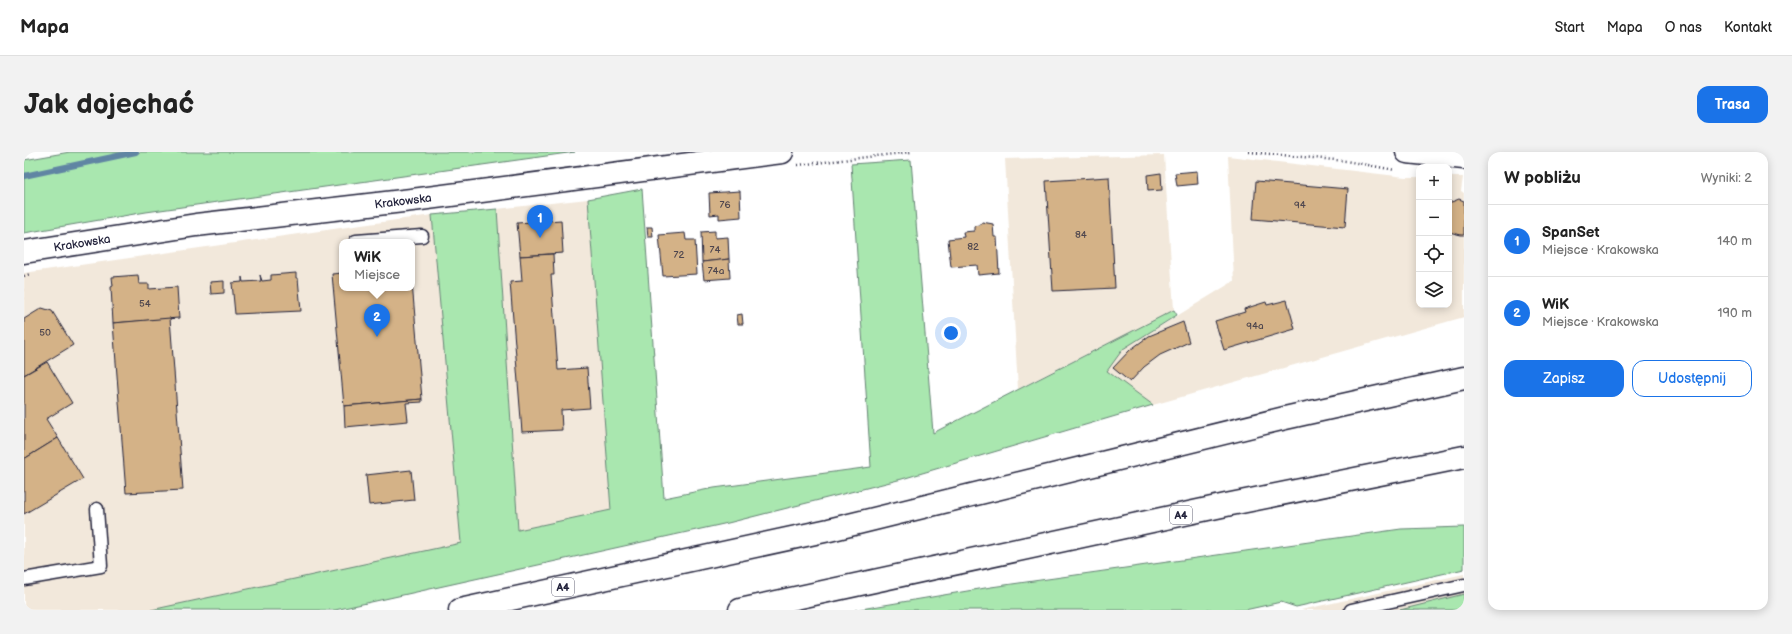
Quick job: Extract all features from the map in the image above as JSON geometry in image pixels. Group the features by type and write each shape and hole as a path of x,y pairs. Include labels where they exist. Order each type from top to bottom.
{"main road":[{"name":"Krakowska","path":"24,252 196,225 420,199 782,152"},
{"path":"1403,161 1464,158"},
{"name":"A4","path":"460,610 829,530 1285,418 1464,378"},
{"name":"A4","path":"740,610 1464,456"}],"lane":[{"path":"382,239 422,236"},
{"path":"24,579 101,566 97,509"},
{"path":"1351,610 1464,585"}],"path":[{"path":"1249,152 1346,161 1403,161"}],"shaded area":[{"path":"1164,155 1174,310 1018,389 1005,159"},
{"path":"1228,156 1405,177 1416,177 1416,308 1452,308 1452,177 1463,177 1461,191 1464,193 1464,317 1153,405 1106,371 1123,349 1234,281"},
{"path":"588,199 611,510 518,530 497,209"},
{"path":"432,215 461,543 152,610 24,610 24,273"},
{"path":"1464,574 1464,610 1301,610"}],"green space":[{"path":"70,152 575,152 146,212 24,233 24,160"},
{"path":"911,160 933,433 1174,310 1177,315 1123,349 1107,371 1153,405 902,479 728,523 335,610 151,610 461,543 432,215 497,209 518,530 611,510 588,199 642,189 664,498 714,488 871,467 851,164"},
{"path":"1464,527 1464,569 1296,607 1281,602 1245,610 855,610 991,587 1401,529"},
{"path":"1464,594 1464,610 1400,610"}],"building":[{"path":"1197,171 1198,184 1177,186 1175,173"},
{"path":"1161,173 1162,190 1148,191 1147,175"},
{"path":"1109,177 1115,288 1053,291 1046,181"},
{"path":"1256,181 1348,189 1345,227 1253,219"},
{"path":"740,191 741,217 719,219 719,214 710,215 709,193"},
{"path":"1459,199 1464,201 1464,235 1452,233 1452,202"},
{"path":"561,220 563,253 520,256 517,223"},
{"path":"982,222 993,224 994,237 997,237 999,273 978,275 977,265 951,267 948,239 964,237 963,232 974,231 974,226 980,225"},
{"path":"647,227 652,227 653,237 648,237"},
{"path":"715,231 715,238 728,237 729,259 702,262 701,232"},
{"path":"685,233 686,240 695,240 697,274 663,276 659,235"},
{"path":"553,254 554,275 551,275 558,370 587,368 590,408 561,410 562,430 522,432 510,282 522,281 520,256"},
{"path":"729,259 730,278 704,280 702,262"},
{"path":"296,273 296,278 298,278 301,311 235,314 232,283 242,282 242,277 243,282 261,281 260,275 262,281 271,280 271,275"},
{"path":"339,273 339,291 413,291 422,399 344,406 332,274"},
{"path":"138,275 139,284 149,284 149,289 177,287 179,318 113,323 111,287 113,286 112,277"},
{"path":"224,281 224,293 211,294 210,282"},
{"path":"1287,300 1295,329 1224,350 1215,321 1245,312 1244,309 1266,302 1267,305"},
{"path":"42,308 52,311 73,345 24,375 24,319"},
{"path":"742,314 743,324 738,324 737,315"},
{"path":"170,318 183,490 126,493 113,323"},
{"path":"1183,322 1189,342 1160,355 1144,367 1130,382 1113,368 1130,350 1149,336"},
{"path":"47,362 72,403 46,419 58,438 24,459 24,375"},
{"path":"422,399 422,402 406,403 408,421 345,427 344,406"},
{"path":"58,438 83,479 24,514 24,459"},
{"path":"411,470 414,500 369,505 366,475"}],"waterway":[{"path":"24,176 136,152"}],"place":[{"name":"SpanSet","path":"540,238"},
{"name":"WiK","path":"377,337"}]}
